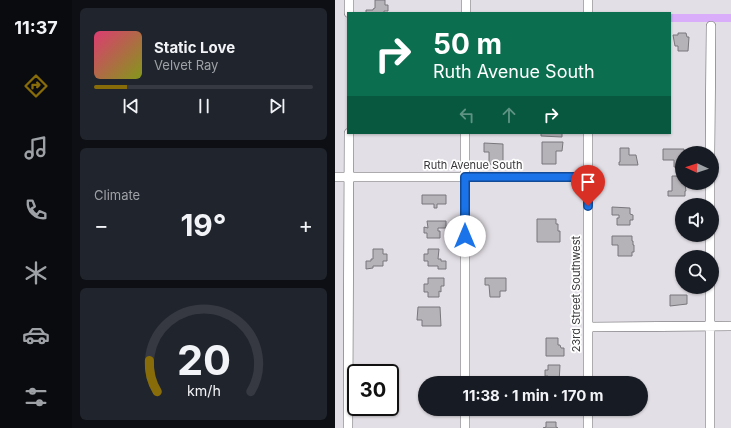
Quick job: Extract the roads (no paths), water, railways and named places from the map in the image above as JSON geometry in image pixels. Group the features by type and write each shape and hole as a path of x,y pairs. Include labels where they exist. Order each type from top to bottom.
{"street":[{"path":"349,0 349,12"},
{"path":"466,0 466,12"},
{"path":"588,0 588,12"},
{"path":"711,26 711,146"},
{"path":"348,428 349,134"},
{"path":"465,134 465,376"},
{"name":"23rd Street Southwest","path":"588,134 588,376"},
{"name":"Ruth Avenue South","path":"335,177 588,177"},
{"path":"710,294 710,428"},
{"path":"588,327 731,326"},
{"path":"465,416 465,428"},
{"path":"588,416 588,428"}],"waterway":[{"path":"671,18 731,18"}]}
